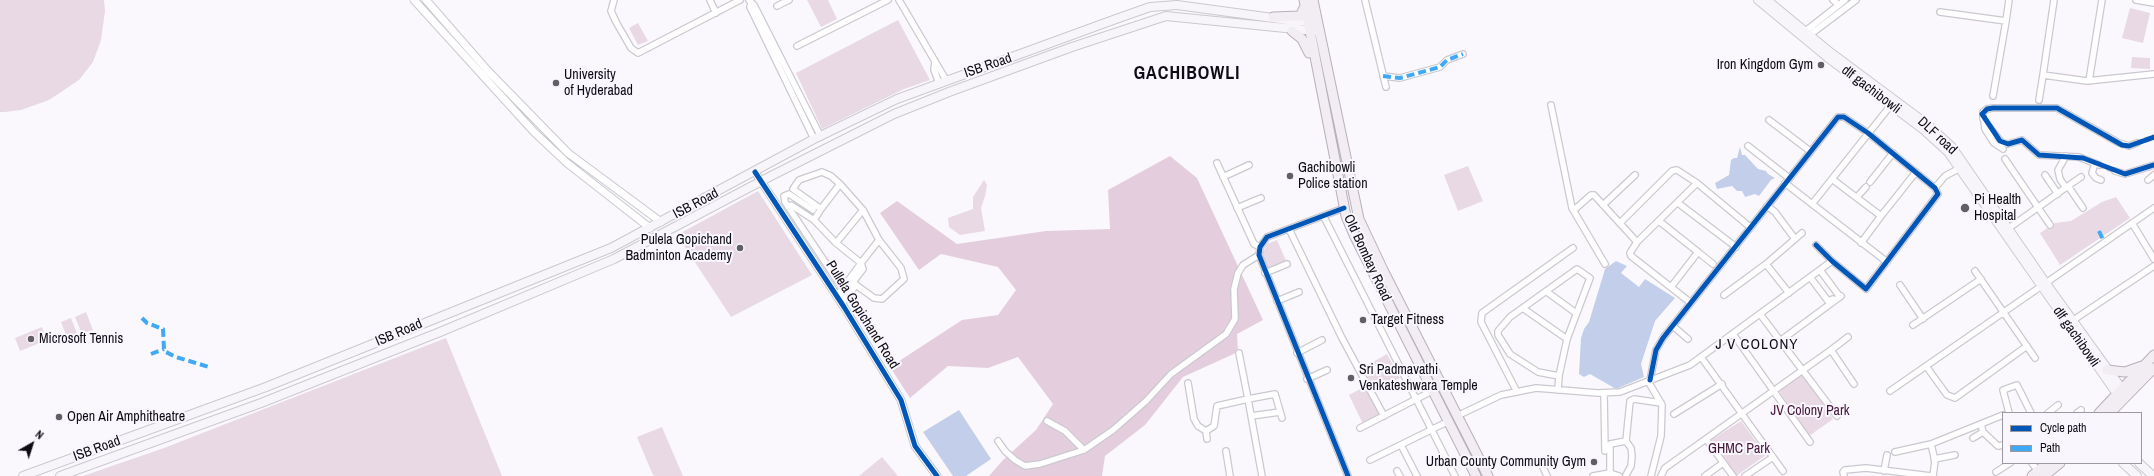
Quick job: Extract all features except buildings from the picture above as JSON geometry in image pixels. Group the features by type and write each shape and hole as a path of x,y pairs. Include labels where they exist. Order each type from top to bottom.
{"main road":[{"path":"1313,0 1359,219 1366,236 1488,476"},
{"name":"dlf gachibowli","path":"1758,0 1805,35 1939,143 1960,168 2042,284 2111,386 2119,392"},
{"name":"DLF road","path":"1768,0 1805,35 1830,52 1944,139 1959,156 2009,228 2042,284 2072,321 2107,370 2119,392"},
{"path":"1273,17 1300,16 1304,3"},
{"name":"Old Bombay Road","path":"1304,3 1344,208 1355,237 1447,422 1476,476"},
{"name":"ISB Road","path":"23,476 266,387 611,248 753,174 818,138 897,99 1150,7 1177,5 1273,17 1308,27"},
{"name":"ISB Road","path":"60,476 268,400 440,332 600,265 894,114 1069,48 1166,16 1292,31 1308,27"},
{"path":"1308,27 1317,22"},
{"path":"1308,27 1319,32"},
{"path":"1292,31 1305,43 1317,71"},
{"path":"1064,38 1069,48"},
{"path":"1341,187 1351,186"},
{"path":"2100,412 2154,355"},
{"path":"2107,370 2125,372 2143,366"},
{"path":"2118,409 2154,368"},
{"path":"2038,474 2046,464"},
{"path":"2038,474 2058,464"},
{"path":"2124,464 2137,476"},
{"path":"2140,464 2152,476"}],"street":[{"path":"414,0 534,132 567,163 650,228"},
{"path":"426,0 488,71 568,153 661,222"},
{"path":"614,0 612,11 616,22 631,48 638,53 740,0"},
{"path":"710,0 716,13"},
{"path":"777,6 789,0"},
{"path":"797,46 888,0"},
{"path":"899,0 935,61 934,70 942,82"},
{"path":"1365,0 1386,87"},
{"path":"1833,0 1838,4"},
{"path":"1805,35 1838,4 1845,0"},
{"path":"1805,35 1856,0"},
{"path":"1993,96 2009,0"},
{"path":"2039,100 2054,0"},
{"path":"2089,81 2102,0"},
{"path":"2136,0 2154,3"},
{"path":"750,1 750,7 818,138"},
{"path":"1940,12 2006,21"},
{"path":"1383,76 1400,78 1440,67 1447,60 1463,54"},
{"path":"2043,75 2089,81 2154,74"},
{"path":"1551,105 1555,129 1574,210 1605,264"},
{"path":"1812,204 1891,105"},
{"path":"2003,149 1997,146 1989,135 1983,119 1982,112 1990,108 2057,108 2119,143 2129,146 2137,143"},
{"path":"1651,476 1661,436 1661,403 1649,381 1656,350 1750,227 1838,117 1844,117 1868,133 1935,188 1938,194 1866,289 1832,261 1816,245"},
{"path":"1983,119 2002,143 2008,144 2022,140 2039,155 2083,158 2097,164 2092,173 2096,178 2101,180"},
{"path":"1769,120 1810,151"},
{"path":"1748,146 1812,204 1887,262"},
{"path":"1870,182 1893,153"},
{"path":"2066,156 2058,170 2060,179 2083,208"},
{"path":"2005,159 2050,225"},
{"path":"1217,163 1254,244 1260,247"},
{"path":"1223,177 1249,165"},
{"path":"2114,171 2126,174 2154,165"},
{"path":"1935,188 1945,176 1960,168"},
{"path":"1620,223 1674,170 1682,171 1750,227"},
{"path":"821,208 794,191 796,183 804,177 826,172 840,184 863,210 879,240 901,268 904,279 882,299 874,298 853,282"},
{"path":"1861,243 1916,172"},
{"name":"Pullela Gopichand Road","path":"753,174 841,303 901,400 915,446 936,476"},
{"path":"2045,174 2058,194"},
{"path":"1603,205 1635,175"},
{"path":"2148,180 2154,176"},
{"path":"2009,228 2082,177"},
{"path":"1832,179 1881,216"},
{"path":"1691,303 1631,256 1630,249 1697,183"},
{"path":"814,220 821,208 840,184"},
{"path":"1857,198 1866,187"},
{"path":"813,210 787,193 784,198 788,207 842,289 841,303"},
{"path":"1574,210 1592,194 1637,242"},
{"path":"1238,208 1261,198"},
{"path":"1678,202 1736,247"},
{"path":"788,207 791,205 814,220 836,243 864,268 853,282 841,303"},
{"path":"1767,206 1775,212 1795,239"},
{"path":"1344,208 1324,217 1267,237 1260,247 1258,255 1307,379 1348,476"},
{"path":"1890,391 2004,313 2042,284 2154,208"},
{"path":"836,243 863,210"},
{"path":"1324,217 1455,476"},
{"path":"1659,221 1713,264"},
{"path":"2132,223 2154,259"},
{"path":"1289,229 1342,338 1384,416"},
{"path":"1724,294 1766,264 1802,233"},
{"path":"860,264 879,240"},
{"path":"1517,392 1481,322 1482,313 1573,248"},
{"path":"1671,287 1698,252"},
{"path":"998,440 1015,460 1025,466 1040,464 1084,450 1126,419 1171,374 1226,334 1234,319 1234,289 1238,273 1243,265 1258,255"},
{"path":"1457,416 1501,395 1536,388 1601,396 1620,392 1690,365 1832,261"},
{"name":"Pullela Gopichand Road","path":"813,264 841,303 898,402 912,447 933,476"},
{"path":"1265,273 1287,264"},
{"path":"1766,264 1790,292"},
{"path":"2072,321 2154,266"},
{"path":"1558,390 1559,376 1567,338 1590,278 1576,269 1500,327 1498,335 1510,354 1524,365 1538,372 1559,376"},
{"path":"1820,270 1840,296"},
{"path":"1975,271 2035,358"},
{"path":"1810,277 1829,302 1840,296"},
{"path":"1913,325 1981,279"},
{"path":"842,289 853,282"},
{"path":"1900,285 1922,319"},
{"path":"1277,301 1299,292"},
{"path":"1547,292 1576,313"},
{"path":"1780,340 1840,296"},
{"path":"1524,309 1567,338"},
{"path":"1760,314 1837,416"},
{"path":"1673,326 1688,339"},
{"path":"1733,334 1810,442"},
{"path":"1661,476 1665,468 1848,337"},
{"path":"1297,353 1322,340"},
{"path":"1926,366 1947,395 1955,398 2027,346"},
{"path":"1831,350 1854,384"},
{"path":"1239,353 1262,476"},
{"path":"1701,357 1722,384 1783,471"},
{"path":"1307,379 1327,370"},
{"path":"1188,383 1194,419 1198,426 1206,431"},
{"path":"1674,414 1722,384"},
{"path":"2009,412 2003,390 2018,385 2031,412"},
{"path":"1360,428 1432,391"},
{"path":"1206,431 1214,426 1217,406 1275,394 1281,415 1251,416"},
{"path":"1601,396 1605,457"},
{"path":"1593,476 1610,472 1623,476 1631,466 1631,448 1626,441 1630,401 1634,399 1661,403"},
{"path":"2049,412 2058,405"},
{"path":"1895,452 1930,444 2002,415"},
{"path":"1047,420 1065,431 1084,450"},
{"path":"1370,460 1447,422"},
{"path":"1981,424 1984,432 1998,446 2002,444"},
{"path":"1206,431 1207,439"},
{"path":"1972,438 1984,432"},
{"path":"1706,439 1733,476"},
{"path":"1610,472 1609,446 1612,443 1626,441"},
{"path":"1844,476 1843,472 1845,470 1853,469 1932,476 1934,459 1930,444"},
{"path":"1401,445 1416,476"},
{"path":"1226,451 1230,476"},
{"path":"1884,471 1887,455"},
{"path":"1934,459 1955,455"},
{"path":"1745,476 1773,456"},
{"path":"1541,463 1547,476"},
{"path":"1705,476 1723,463"},
{"path":"1996,472 2008,464"},
{"path":"2033,464 2038,474"}],"green space":[{"path":"0,0 104,0 105,11 101,40 93,62 79,80 49,100 21,110 0,112"},
{"path":"807,0 828,0 837,19 821,27"},
{"path":"2130,8 2150,13 2143,43 2122,38"},
{"path":"898,20 930,80 904,89 822,129 796,73"},
{"path":"638,23 648,41 638,45 629,28"},
{"path":"2132,57 2150,58 2150,69 2131,68"},
{"path":"1468,166 1483,201 1458,211 1444,175"},
{"path":"984,180 987,185 981,208 985,231 960,235 949,227 948,218 973,209 973,197"},
{"name":"Pulela Gopichand Badminton Academy","path":"758,191 812,275 731,317 677,235"},
{"path":"2116,197 2130,218 2060,265 2040,233 2055,223 2071,221 2102,202"},
{"path":"1277,240 1287,263 1268,271 1262,257 1263,252 1267,244"},
{"path":"86,312 93,330 82,334 75,317"},
{"path":"71,318 78,336 68,340 61,322"},
{"name":"Microsoft Tennis","path":"42,327 47,340 20,351 15,338"},
{"path":"446,338 502,476 83,476 164,448"},
{"path":"1387,354 1400,378 1386,385 1382,380 1373,386 1367,375 1378,370 1373,362"},
{"name":"JV Colony Park","path":"1803,374 1833,419 1809,436 1779,391"},
{"path":"1366,386 1379,415 1363,424 1349,395"},
{"name":"GHMC Park","path":"1741,421 1766,455 1736,476 1711,440"},
{"path":"662,427 683,476 654,476 652,473 637,437"},
{"path":"882,457 898,476 859,476"}],"shaded area":[{"path":"1170,156 1197,178 1263,320 1237,334 1238,352 1183,377 1145,425 1105,456 1102,476 989,476 1003,460 1036,430 1053,404 1018,357 988,368 948,366 910,398 890,367 962,320 998,315 1016,290 998,267 941,254 919,270 880,213 897,201 957,244 1046,231 1110,229 1108,190"}],"water":[{"path":"1740,147 1742,155 1745,155 1758,169 1766,171 1775,178 1771,180 1759,196 1755,194 1745,197 1742,191 1737,191 1732,186 1717,189 1715,183 1729,175 1731,160 1737,158"},
{"path":"1616,261 1627,266 1621,273 1639,287 1645,279 1675,298 1655,321 1641,364 1644,377 1616,389 1590,374 1584,377 1579,374 1581,338 1584,329 1589,322 1605,269"},
{"path":"959,410 991,459 966,476 953,476 923,432"}],"tunnel":[{"path":"2137,143 2154,137"},
{"path":"2099,165 2115,171"}],"marked path":[{"path":"1383,76 1400,78 1440,67 1447,60 1463,54"},
{"path":"2099,231 2104,242"},
{"path":"142,318 147,323 163,329 164,349 166,352 176,357 209,367"},
{"path":"151,354 164,349"}],"cycle path":[{"path":"2154,137 2129,146 2122,145 2057,108 1993,108 1987,109 1982,114 2000,141 2008,144 2022,140 2039,155 2083,158 2125,174 2154,165"},
{"path":"1650,380 1656,350 1663,338 1838,117 1844,117 1868,133 1935,188 1938,194 1866,289 1832,261 1816,245"},
{"path":"755,172 844,307 901,400 915,446 937,476"},
{"path":"1344,208 1267,237 1260,247 1259,255 1348,476"}],"place":[{"name":"Iron Kingdom Gym","path":"1821,65"},
{"name":"University of Hyderabad","path":"556,83"},
{"name":"Gachibowli Police station","path":"1290,176"},
{"name":"Pi Health Hospital","path":"1965,208"},
{"name":"Pulela Gopichand Badminton Academy","path":"740,248"},
{"name":"Target Fitness","path":"1363,320"},
{"name":"Microsoft Tennis","path":"31,339"},
{"name":"Sri Padmavathi Venkateshwara Temple","path":"1351,378"},
{"name":"Open Air Amphitheatre","path":"59,417"},
{"name":"Urban County Community Gym","path":"1594,462"}],"district":[{"name":"GACHIBOWLI","path":"1187,74"},
{"name":"J V COLONY","path":"1757,345"}]}
